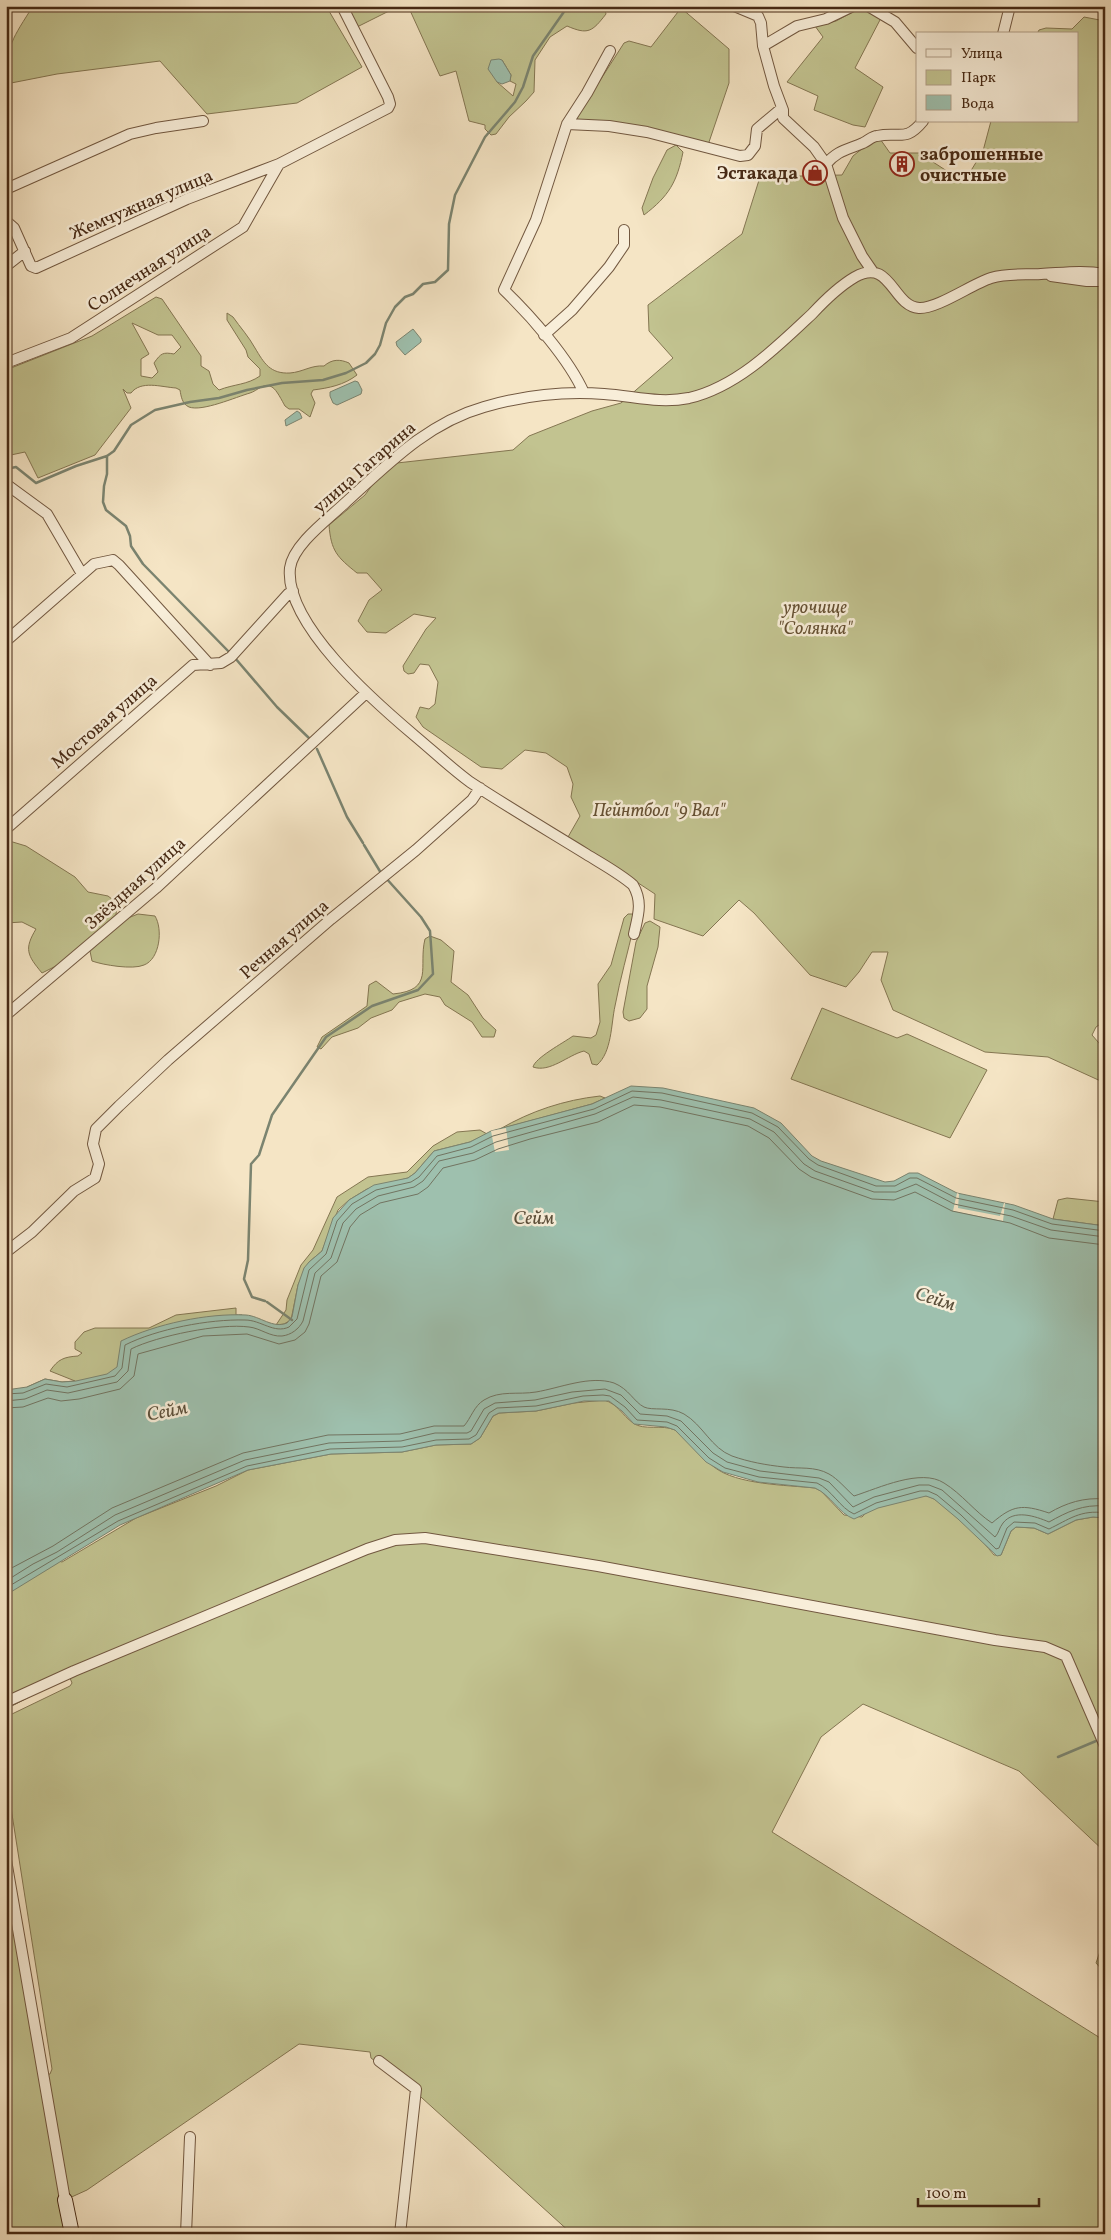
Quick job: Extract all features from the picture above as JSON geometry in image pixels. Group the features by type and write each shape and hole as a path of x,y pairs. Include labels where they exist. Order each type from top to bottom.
{"street":[{"path":"279,164 388,108 390,104 342,6"},
{"path":"734,6 758,16 761,23 761,40 782,108 783,118 814,147 826,164 843,218 862,256 873,272 882,276 906,304 921,308 960,293 987,279 1005,275 1076,271 1105,274"},
{"path":"763,46 797,26 826,19 853,6"},
{"path":"868,6 895,22 916,47"},
{"path":"1004,32 1010,6"},
{"path":"584,393 577,379 544,336 504,290 536,220 567,124 587,94 610,51"},
{"path":"567,124 609,126 647,132 740,156 748,155 754,146 757,129 782,108"},
{"path":"6,189 130,134 203,121"},
{"path":"826,164 836,153 864,143 876,136 903,136 910,134 922,122"},
{"name":"Жемчужная улица","path":"6,221 14,228 31,266 36,268 187,199 279,164"},
{"name":"Солнечная улица","path":"6,363 71,338 242,227 279,164"},
{"path":"544,336 572,310 608,267 624,245 624,230"},
{"path":"6,266 25,251"},
{"name":"улица Гагарина","path":"634,934 640,905 639,895 633,885 480,788 431,750 366,692 321,643 303,615 293,591 290,567 294,555 302,545 404,450 438,426 484,407 542,395 584,393 667,402 694,397 724,383 762,361 840,286 864,273 873,272"},
{"path":"1040,274 1068,280 1105,281"},
{"path":"6,484 47,514 82,574"},
{"path":"6,641 94,564 113,560 119,564 210,665"},
{"name":"Мостовая улица","path":"6,829 193,665 221,664 233,655 288,594 293,591"},
{"name":"Звёздная улица","path":"6,1015 156,888 320,737 366,692"},
{"name":"Речная улица","path":"6,1252 32,1232 74,1191 95,1178 99,1164 93,1144 96,1129 119,1106 168,1060 332,918 416,850 472,800 480,788"},
{"path":"6,1702 74,1671 367,1549 395,1540 425,1538 598,1566 995,1640 1045,1647 1066,1656 1105,1746"},
{"path":"6,1860 72,2234"},
{"path":"379,2061 416,2089 400,2234"},
{"path":"186,2234 190,2138"}],"green space":[{"path":"33,6 322,6 329,11 362,67 297,103 207,114 160,61 57,74 6,84 7,60 12,42"},
{"path":"341,6 399,6 355,28"},
{"path":"408,6 604,6 606,14 593,28 585,31 567,26 550,37 535,60 534,92 509,117 496,134 491,135 485,129 485,125 469,121 456,71 440,76","holes":["502,60 511,75 510,81 516,84 513,96 497,82"]},
{"path":"862,7 881,18 855,68 883,87 865,127 853,125 814,110 818,96 787,82 823,37 815,26 836,21"},
{"path":"681,8 729,49 729,83 708,145 574,121 624,43 629,41 651,47"},
{"name":"урочище \"Солянка\"","path":"1084,17 1105,21 1105,1021 1096,1027 1092,1035 1105,1050 1105,1083 1048,1057 985,1052 893,1010 881,980 888,952 872,952 846,987 810,975 754,913 739,900 703,936 654,919 655,894 568,837 580,816 571,797 573,784 567,767 546,753 525,750 502,769 481,767 423,727 416,717 420,707 429,709 435,704 438,682 429,665 420,664 414,673 408,674 404,671 403,666 426,629 436,618 414,614 386,633 367,632 358,621 369,600 382,590 367,573 357,573 340,558 331,541 329,525 365,495 378,477 397,463 513,450 529,436 592,411 621,403 673,358 649,331 648,305 742,234 760,177 842,175 853,156 878,136 890,153 919,153 964,182 983,151 991,122 1078,122 1078,32 1038,32 1046,28 1072,29"},
{"path":"676,145 683,152 675,180 666,195 644,215 642,208 653,178 667,150"},
{"path":"156,297 162,299 201,356 201,366 209,371 213,384 219,390 250,381 260,376 260,369 248,357 246,350 227,320 227,313 233,317 265,363 277,372 290,373 324,366 339,360 349,363 357,375 336,386 313,390 311,394 315,403 310,417 299,409 289,409 285,406 276,391 269,386 263,386 250,393 219,403 195,408 185,404 180,390 176,388 146,385 135,389 131,393 127,393 123,389 131,408 95,455 38,478 25,452 6,456 6,370 92,336","holes":["132,323 158,335 172,335 181,347 174,354 165,353 159,357 154,363 158,372 152,378 141,376 141,359 149,354"]},
{"path":"6,840 26,846 75,877 88,892 108,896 117,903 116,915 60,964 42,973 29,952 30,942 36,929 22,922 6,923"},
{"path":"138,914 155,916 159,928 159,936 154,957 144,965 126,967 92,961 90,951 123,920"},
{"path":"628,914 633,914 634,925 606,1053 597,1065 592,1064 589,1054 584,1051 546,1068 533,1067 544,1055 573,1036 591,1038 596,1035 600,1022 598,984 611,965 624,918"},
{"path":"650,921 660,927 658,947 647,986 647,1009 640,1018 629,1021 624,1018 623,1012 636,942 645,923"},
{"path":"430,936 441,940 454,951 451,982 468,995 483,1018 496,1030 494,1037 482,1037 472,1022 445,1005 440,997 425,994 399,1002 392,1010 371,1018 358,1028 332,1037 321,1049 317,1047 322,1037 367,1006 369,985 376,981 393,994 415,988 422,976 425,939"},
{"path":"822,1008 897,1038 907,1034 987,1070 950,1138 791,1079"},
{"path":"600,1096 605,1098 592,1104 500,1129 548,1107"},
{"path":"480,1130 487,1134 470,1142 434,1151 415,1173 408,1178 367,1189 349,1200 338,1210 322,1251 309,1262 298,1285 291,1320 284,1324 276,1325 286,1310 287,1300 301,1265 313,1250 337,1197 368,1177 407,1172 433,1146 457,1132"},
{"path":"1067,1198 1105,1202 1105,1226 1053,1219 1058,1200"},
{"path":"236,1308 236,1315 242,1315 6,1445 27,1387 45,1379 62,1382 75,1381 50,1371 62,1359 78,1356 82,1353 75,1349 75,1342 84,1332 95,1328 149,1328 176,1315"},
{"path":"604,1400 613,1404 629,1420 637,1425 642,1427 670,1428 680,1433 709,1463 724,1473 749,1481 815,1488 821,1491 844,1515 862,1517 867,1512 878,1507 913,1497 927,1496 953,1513 994,1555 1001,1555 1011,1531 1016,1527 1034,1528 1048,1534 1076,1520 1093,1517 1105,1518 1105,1852 1019,1771 863,1704 821,1737 772,1832 1105,2041 1105,2234 572,2234 411,2088 371,2058 370,2052 299,2044 87,2190 65,2200 72,2234 6,2234 6,1834 43,2071 46,2075 50,2074 52,2069 6,1776 6,1721 12,1714 70,1686 72,1683 70,1678 66,1678 6,1709 6,1546 62,1562 136,1518 216,1486 248,1470 331,1454 402,1452 436,1445 471,1444 480,1438 493,1416 499,1413 536,1411 574,1403"},
{"path":"1105,1937 1105,1973 1096,1963"}],"water":[{"path":"491,60 502,60 511,75 510,81 502,84 497,82 488,69"},
{"path":"413,329 421,339 421,342 405,355 396,342"},
{"path":"355,381 358,382 362,390 361,394 337,405 333,403 330,392"},
{"path":"297,411 302,418 286,426 285,420"},
{"name":"Сейм","path":"631,1086 663,1088 754,1108 781,1123 812,1156 821,1161 885,1182 894,1181 909,1173 918,1173 957,1193 1014,1205 1053,1219 1105,1226 1105,1518 1093,1517 1076,1520 1048,1534 1034,1528 1016,1527 1011,1531 1001,1555 997,1556 934,1499 926,1496 878,1508 854,1519 843,1513 826,1495 815,1488 758,1482 723,1472 706,1462 675,1430 666,1427 634,1424 609,1401 584,1401 536,1411 499,1413 493,1416 480,1438 471,1444 436,1445 402,1452 331,1454 248,1470 120,1525 6,1595 6,1390 27,1387 45,1379 62,1382 76,1381 107,1374 117,1367 121,1341 150,1329 182,1321 215,1316 246,1315 277,1324 287,1323 292,1317 298,1285 304,1268 322,1251 333,1218 349,1200 374,1185 408,1178 415,1173 434,1151 470,1142 491,1131 592,1104"}],"pier":[{"path":"506,1128 509,1150 495,1152 491,1131"},
{"path":"957,1193 959,1194 958,1208 1000,1216 1005,1203 1003,1221 953,1211"}],"waterway":[{"path":"6,469 16,467 36,483 76,466 107,456 114,451 131,425 155,410 219,398 282,383 323,380 346,373 366,363 375,354 380,345 386,323 395,307 423,284 435,282 448,270 449,224 455,195 485,137 515,102 523,87 533,56 568,6"},
{"path":"107,456 107,474 103,502 106,510 126,526 131,546 143,564 231,654"},
{"path":"235,658 277,707 311,740"},
{"path":"317,749 347,817 363,843"},
{"path":"364,845 381,873"},
{"path":"265,1301 252,1297 244,1279 248,1260 251,1164 259,1155 272,1115 326,1037 372,1006 418,990 433,974 430,931 421,917 385,877"},
{"path":"267,1302 292,1320"},
{"path":"1058,1757 1096,1741"}],"place":[{"name":"заброшенные очистные","path":"902,164"},
{"name":"Эстакада","path":"815,173"}],"park label":[{"name":"Пейнтбол \"9 Вал\"","path":"659,810"}]}
